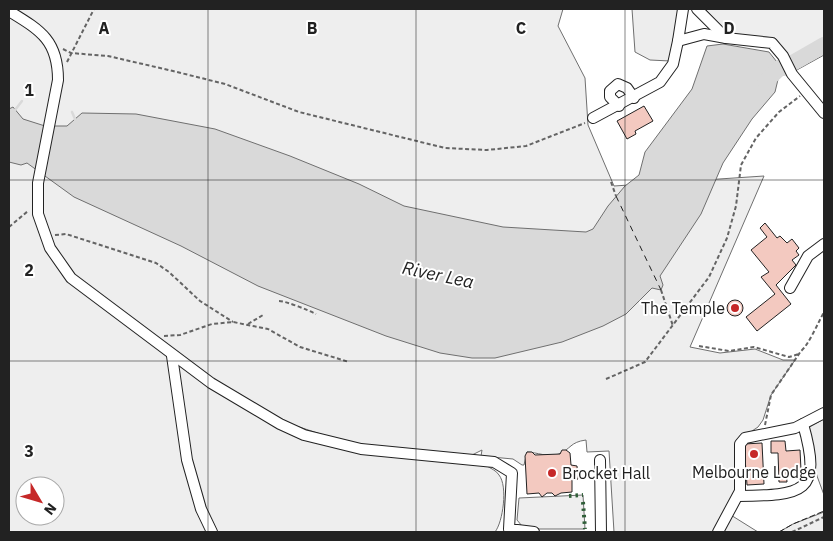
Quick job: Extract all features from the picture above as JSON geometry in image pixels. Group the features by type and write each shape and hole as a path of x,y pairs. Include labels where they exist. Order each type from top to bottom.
{"lane":[{"path":"593,118 620,106 660,82 673,64 682,9"},
{"path":"697,9 726,38"},
{"path":"9,11 39,29 52,48 58,64 58,80 38,183 37,200 38,214 47,239 60,265 71,278 172,356 211,383 280,424 304,435 361,450 494,462 504,466 512,473 506,531 534,532"},
{"path":"678,41 704,34 772,43 784,56 792,74 824,113"},
{"path":"620,106 610,97 610,91 618,84 628,88 634,98"},
{"path":"790,288 808,256 824,244"},
{"path":"172,356 187,460 201,509 212,532"},
{"path":"718,532 740,491 740,444 744,438 796,428 824,413"},
{"path":"738,496 781,494 800,488 808,482 812,471 812,457 804,424"},
{"path":"600,460 601,532"}],"path":[{"path":"67,62 94,9"},
{"path":"63,49 71,53 88,53 133,60 226,84 298,112 445,148 487,150 526,146 560,134 593,118"},
{"path":"606,379 645,362 709,277 718,262 736,206 741,165 752,145 779,112 806,92"},
{"path":"610,182 616,196"},
{"path":"9,227 37,200"},
{"path":"47,239 57,234 66,234 156,264 169,272 200,301 233,322"},
{"path":"661,290 673,327"},
{"path":"279,301 287,302 295,308 316,314"},
{"path":"760,430 765,427 771,395 799,354 806,347 824,312"},
{"path":"248,324 263,315"},
{"path":"161,336 180,335 212,324 233,322 248,324 268,329 300,347 349,362"},
{"path":"699,346 729,351 754,347 789,357 799,354"},
{"path":"792,532 824,517"}],"shaded area":[{"name":"Brocket Hall","path":"9,9 563,9 558,26 585,78 588,125 614,186 764,176 690,347 720,353 755,349 783,360 795,360 771,395 763,420 758,427 737,441 735,495 726,512 758,532 614,532 609,451 587,452 586,440 577,442 555,455 527,452 524,465 522,465 513,459 481,456 482,450 468,457 357,446 284,422 238,393 234,400 300,437 363,453 487,466 495,471 502,480 504,495 502,512 495,532 9,532"},
{"path":"632,9 680,9 670,61 650,60 635,52"},
{"path":"705,9 824,9 824,55 795,71 775,38 728,34"},
{"path":"824,419 824,495 817,476 806,429"},
{"path":"583,495 585,529 529,529 522,526 517,520 519,498"},
{"path":"824,512 824,532 779,532 793,524"}],"water":[{"path":"723,44 769,52 781,67 775,92 752,119 723,163 701,214 660,276 663,285 661,290 652,288 626,314 603,326 562,342 495,358 472,358 440,353 386,336 258,286 181,246 74,197 27,163 21,165 9,162 9,109 13,107 23,119 45,126 67,126 82,113 136,114 215,129 290,156 359,184 404,206 503,227 586,232 593,229 608,206 625,186 639,175 645,152 692,89 707,46"}],"building":[{"path":"644,106 653,121 635,131 636,134 627,139 617,121"},
{"path":"765,223 777,238 780,236 787,243 792,239 799,248 796,251 799,255 792,260 796,265 776,285 791,304 757,331 746,317 775,294 761,277 769,272 751,250 767,237 760,228"},
{"name":"The Temple","path":"735,300 743,308 735,316 727,308"},
{"path":"771,441 785,441 786,451 800,450 801,470 786,471 787,482 779,482 778,453 771,453"},
{"name":"Melbourne Lodge","path":"762,443 764,484 747,485 744,444"},
{"name":"Brocket Hall","path":"562,450 570,453 571,465 577,466 578,479 572,480 572,492 561,493 555,496 552,493 547,493 542,497 539,493 527,494 525,456 527,452 532,452 535,455 560,454"}],"waterway":[{"name":"River Lea","path":"765,82 781,67 784,68 824,45"},
{"path":"15,110 22,101"},
{"path":"72,112 75,119"}],"ferry route":[{"path":"616,196 661,290"}],"hedge":[{"path":"569,496 583,495"},
{"path":"583,502 585,529"}],"fence":[{"path":"779,532 824,511"}],"place":[{"name":"The Temple","path":"735,308"},
{"name":"Melbourne Lodge","path":"754,454"},
{"name":"Brocket Hall","path":"552,473"}]}
